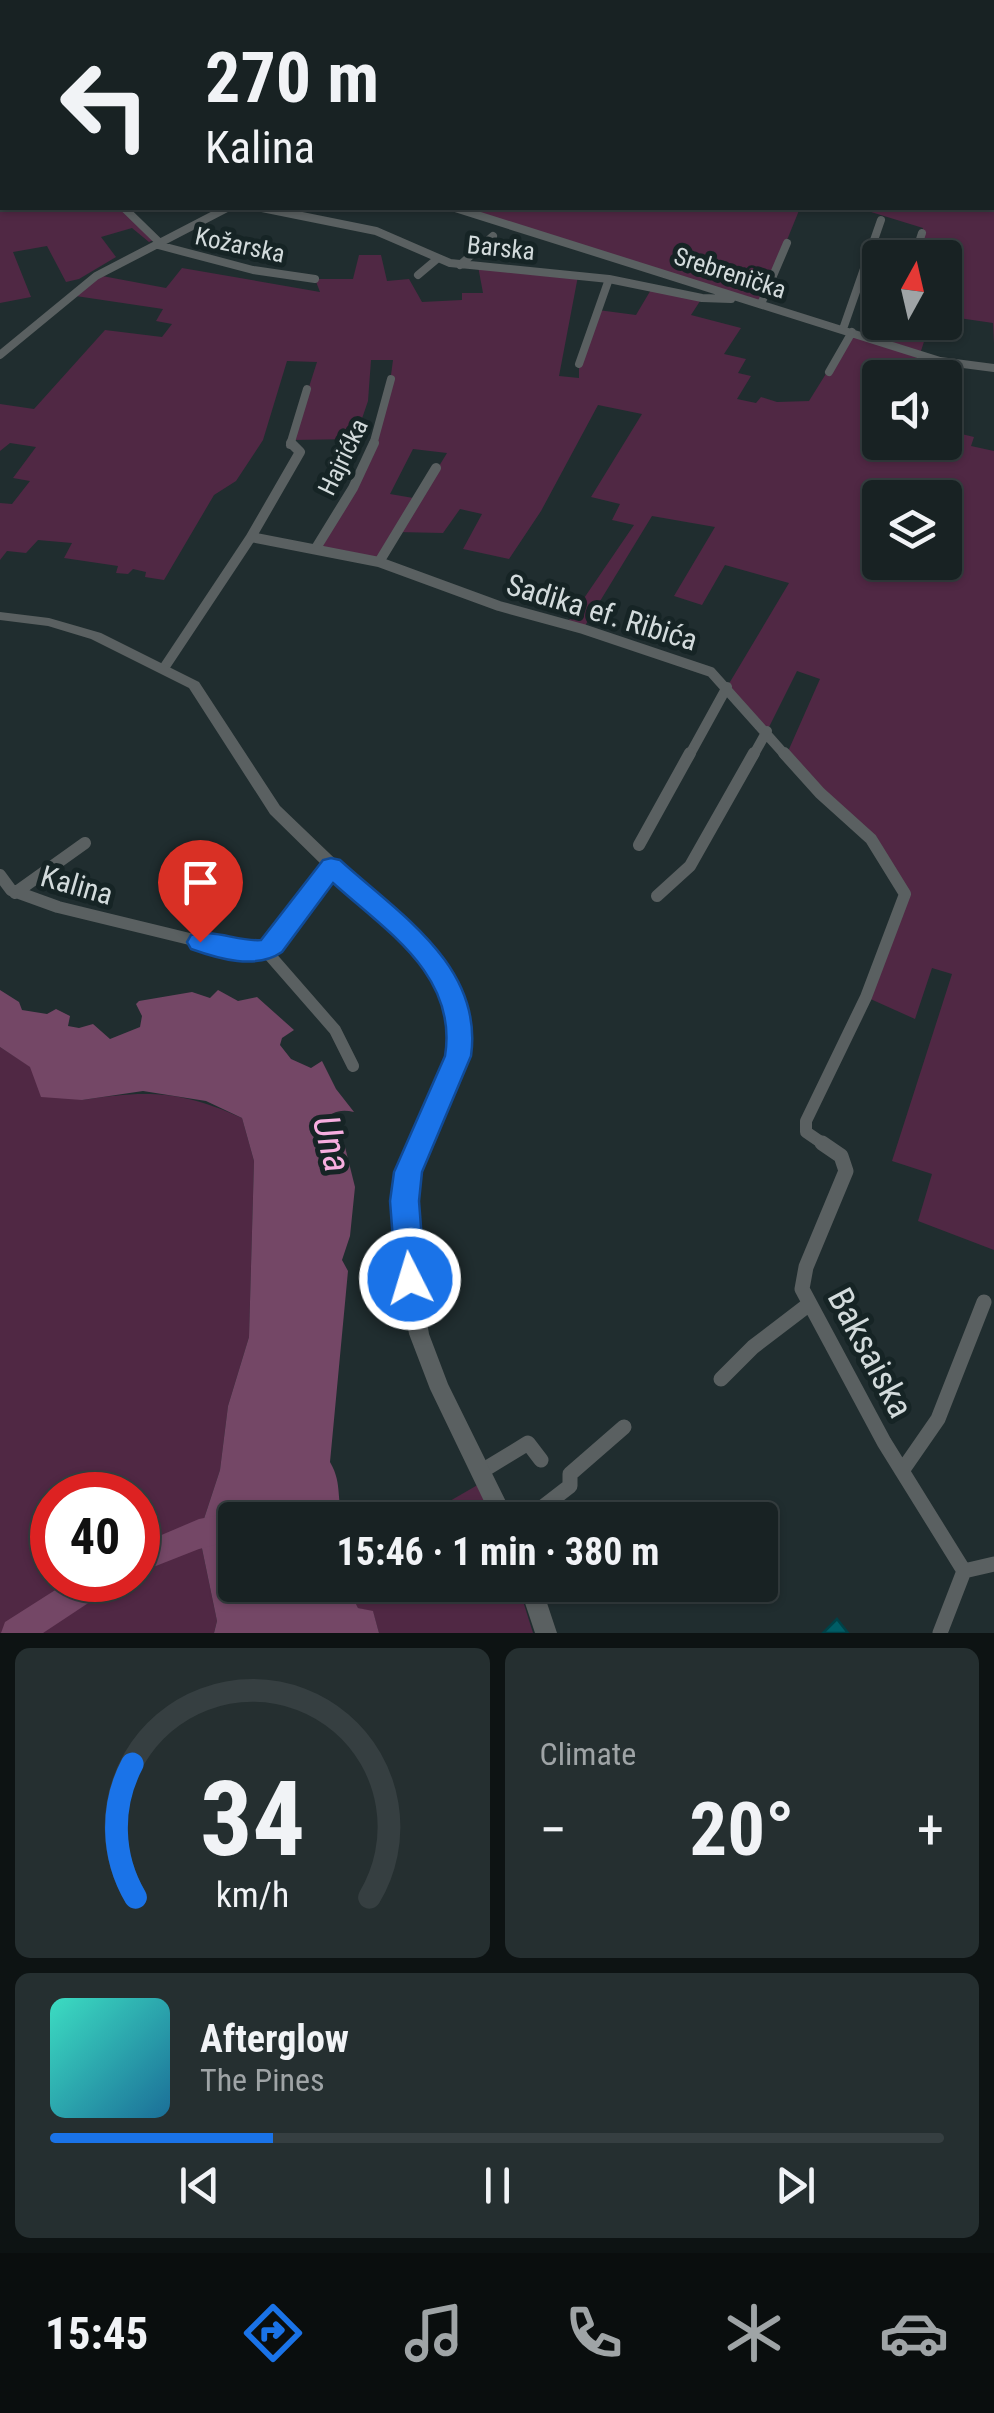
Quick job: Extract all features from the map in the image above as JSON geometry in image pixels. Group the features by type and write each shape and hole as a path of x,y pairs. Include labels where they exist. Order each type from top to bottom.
{"street":[{"path":"126,210 159,244"},
{"path":"0,354 96,275 224,210"},
{"name":"Barska","path":"272,210 376,232 438,260 460,265 610,279 702,298 742,298"},
{"name":"Srebrenička","path":"461,210 940,360 994,368"},
{"path":"829,372 848,331 881,220"},
{"path":"920,240 922,233"},
{"path":"460,265 494,236"},
{"path":"762,304 787,243"},
{"name":"Kožarska","path":"159,244 253,270 315,279"},
{"path":"418,274 438,260"},
{"path":"579,364 610,279"},
{"path":"888,344 889,340"},
{"name":"Hajrićka","path":"316,548 362,474 387,412 391,378"},
{"path":"164,668 257,538 300,452 290,445 306,389"},
{"path":"379,562 436,468"},
{"name":"Sadika ef. Ribića","path":"257,538 379,562 499,606 701,668 727,688 820,793 870,839 904,892 866,997"},
{"path":"0,616 74,629 164,668 201,693 274,810 444,974 456,1003 461,1035 458,1056 416,1148 404,1201 419,1334 440,1389 496,1502"},
{"path":"639,844 727,688"},
{"path":"658,896 690,866 767,731"},
{"path":"16,892 84,843"},
{"path":"331,867 274,945 266,950 334,1030 353,1066"},
{"name":"Kalina","path":"0,875 16,892 58,908 243,952 266,950"},
{"name":"Baksaiska","path":"866,997 806,1121 806,1132 841,1156 846,1171 802,1278 808,1304 902,1471 964,1571"},
{"path":"902,1471 938,1419 984,1302"},
{"path":"720,1379 808,1304"},
{"path":"549,1502 570,1486 570,1474 624,1427"},
{"path":"482,1470 528,1443 541,1460"},
{"path":"940,1633 964,1571 994,1564"},
{"path":"536,1602 546,1633"}],"shaded area":[{"path":"0,210 126,210 156,239 149,242 132,228 101,237 116,257 79,279 66,282 47,246 13,252 31,297 0,303"},
{"path":"461,210 799,210 761,304"},
{"path":"864,210 994,210 994,344 993,323 962,318 962,240 920,240 923,228"},
{"path":"359,255 381,255 387,281 409,279 422,302 462,300 462,293 483,293 478,266 578,276 559,376 579,378 579,364 598,310 636,315 652,288 702,298 691,315 741,328 724,354 746,359 738,373 751,376 737,399 756,403 761,397 777,402 809,401 852,332 862,335 862,340 888,343 925,340 920,354 945,360 862,360 862,460 962,460 962,434 974,437 971,446 994,451 994,1250 918,1221 932,1174 892,1161 952,974 932,968 915,1019 866,997 905,894 890,867 786,756 820,679 797,671 767,731 727,687 789,583 725,565 702,605 674,596 715,527 652,516 583,629 565,626 634,525 612,520 620,504 591,497 642,414 598,405 541,511 509,559 463,549 482,514 460,509 443,533 397,532 379,562 316,548 356,480 375,438 393,360 371,360 368,401 355,439 292,440 317,362 287,361 263,440 236,481 214,495 164,580 145,577 146,572 133,569 128,574 116,573 118,566 64,558 72,543 38,540 26,553 7,551 0,560 0,503 12,504 30,481 13,478 36,447 10,443 0,451 0,404 34,409 105,330 162,337 172,324 156,321 163,309 69,295 97,275 166,288 182,268 320,292 315,279 353,279","holes":["413,449 447,453 419,499 390,494"]},
{"path":"0,1047 82,1100 145,1094 181,1097 242,1118 254,1161 249,1337 228,1406 220,1470 199,1534 217,1621 214,1633 0,1633"},
{"path":"481,1483 491,1502 448,1502"},
{"path":"355,1602 523,1602 533,1633 379,1633 373,1612 358,1608"}],"water":[{"path":"0,990 19,1002 22,1010 47,1014 56,1009 70,1016 68,1026 93,1024 110,1039 140,1027 142,1016 136,1004 139,1001 192,992 210,998 218,990 238,1001 257,997 294,1030 282,1038 280,1045 291,1059 311,1068 322,1061 336,1089 354,1112 337,1112 323,1123 334,1139 344,1143 355,1187 350,1236 342,1260 348,1271 330,1462 340,1502 218,1502 218,1602 355,1602 358,1608 373,1611 379,1633 214,1633 217,1621 199,1534 220,1470 228,1406 249,1337 254,1161 242,1118 206,1101 143,1091 82,1100 41,1097 30,1067 0,1047"}],"building":[{"path":"837,1619 848,1633 823,1633"}],"waterway":[{"name":"Una","path":"160,1550 218,1530"},
{"name":"Una","path":"16,1633 64,1602"}],"route":[{"path":"200,942 243,952 266,950 274,945 331,867 444,974 456,1003 461,1035 458,1056 408,1172 404,1201 410,1279"}]}
